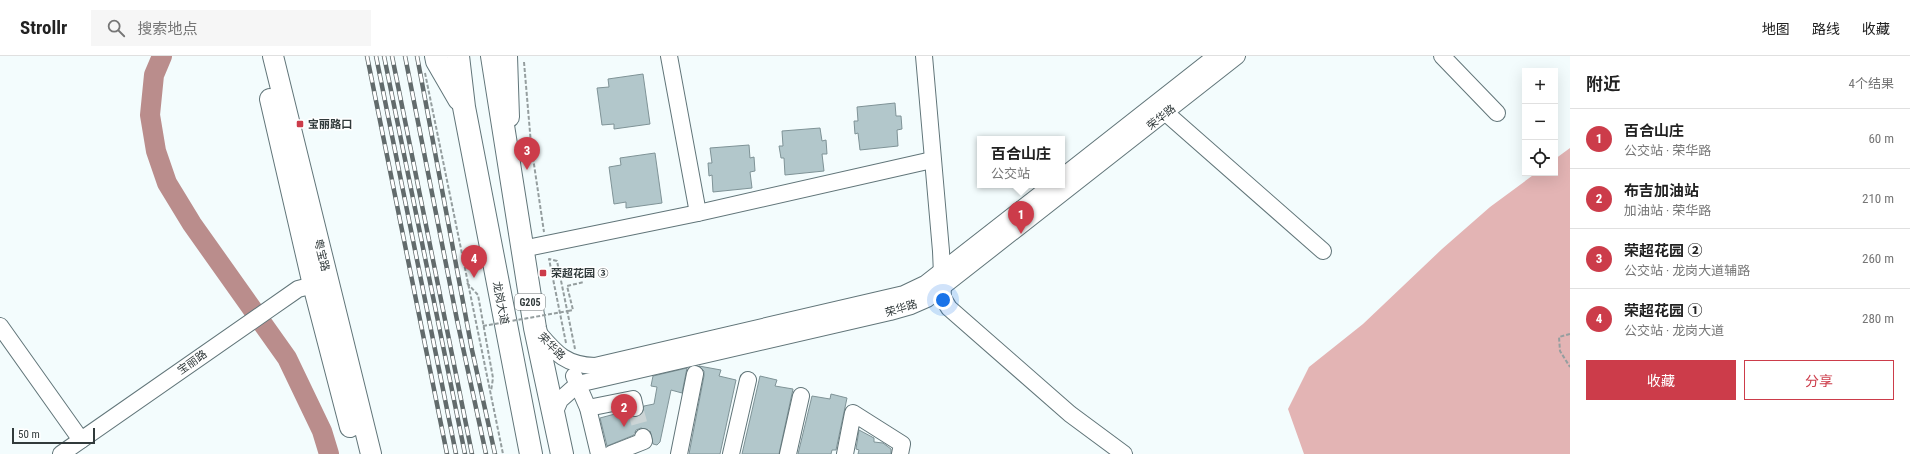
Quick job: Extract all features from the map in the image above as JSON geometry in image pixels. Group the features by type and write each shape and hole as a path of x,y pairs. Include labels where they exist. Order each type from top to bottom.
{"highway":[{"name":"龙岗大道","path":"458,56 464,107 530,454"},
{"name":"G205","path":"492,56 535,328 562,454"},
{"path":"430,63 437,62 464,107"}],"main road":[{"name":"粤宝路","path":"260,56 320,283 371,454"},
{"name":"粤宝路","path":"273,56 356,454"},
{"path":"507,56 512,187"}],"street":[{"path":"669,56 698,213"},
{"path":"924,56 943,298 949,308 1070,414 1124,454"},
{"name":"荣华路","path":"1065,175 1216,56"},
{"name":"荣华路","path":"553,416 560,400 578,384 897,310 927,299 943,288 1237,56"},
{"path":"1442,56 1497,113"},
{"path":"1166,113 1322,251"},
{"path":"522,249 698,213 932,160"},
{"name":"荣华路","path":"535,328 566,355 583,366 595,366 904,294 925,284 1048,188"},
{"name":"宝丽路","path":"61,454 298,289 320,283"},
{"path":"0,326 81,440"},
{"path":"566,355 588,408 599,454"},
{"path":"679,454 695,374"},
{"path":"731,454 748,380"},
{"path":"788,454 801,396"},
{"path":"588,408 633,399 635,408"},
{"path":"845,454 853,413 902,444 900,454"},
{"path":"611,454 644,441 643,437"}],"path":[{"path":"523,56 531,144 545,235"},
{"path":"430,63 467,282 503,454"},
{"path":"566,355 549,259 557,261 575,343"},
{"path":"467,282 478,295 493,378 490,392"},
{"path":"483,326 573,310 567,286 584,282"},
{"path":"1570,334 1559,336 1560,351 1570,367"}],"shaded area":[{"path":"1570,148 1570,454 1304,454 1288,409 1309,367 1363,324 1442,249 1490,207 1532,176 1558,176 1558,157"}],"building":[{"path":"643,74 650,124 614,129 614,124 602,125 597,88 609,87 608,79"},
{"path":"895,103 896,116 901,116 902,129 897,130 898,146 860,150 858,133 855,134 854,121 858,121 857,107"},
{"path":"820,128 822,141 826,140 827,154 822,154 824,171 785,175 784,158 781,158 779,146 783,146 782,131"},
{"path":"749,145 750,158 754,157 755,171 750,172 752,188 713,192 712,175 709,176 708,163 712,163 710,148"},
{"path":"655,153 662,203 626,208 626,202 614,204 609,167 621,165 620,158"},
{"path":"699,366 721,370 719,376 736,380 720,454 689,454 704,376 704,371"},
{"path":"687,368 682,393 671,390 660,442 657,445 653,444 650,431 641,428 636,430 634,435 607,446 600,418 626,411 633,417 641,415 644,406 654,404 657,387 651,386 653,376"},
{"path":"760,376 777,380 775,386 793,389 779,454 742,454"},
{"path":"831,394 847,398 836,450 832,450 831,454 798,454 812,396 830,399"},
{"path":"859,430 874,438 874,442 883,443 891,449 891,454 858,454 859,450 856,449"}],"waterway":[{"path":"162,56 154,75 150,115 156,151 167,183 192,224 287,358 322,431 329,454"}],"tunnel":[{"path":"635,408 643,437"}],"railway":[{"path":"367,56 447,454"},
{"path":"376,56 456,454"},
{"path":"384,56 465,454"},
{"path":"392,56 472,454"},
{"path":"405,56 457,320 486,454"},
{"path":"417,56 472,350 495,454"}],"place":[{"name":"宝丽路口","path":"300,124"},
{"name":"荣超花园 ②","path":"527,170"},
{"name":"百合山庄","path":"1021,234"},
{"name":"荣超花园 ③","path":"543,273"},
{"name":"荣超花园 ①","path":"474,278"},
{"name":"布吉加油站","path":"624,427"}]}
